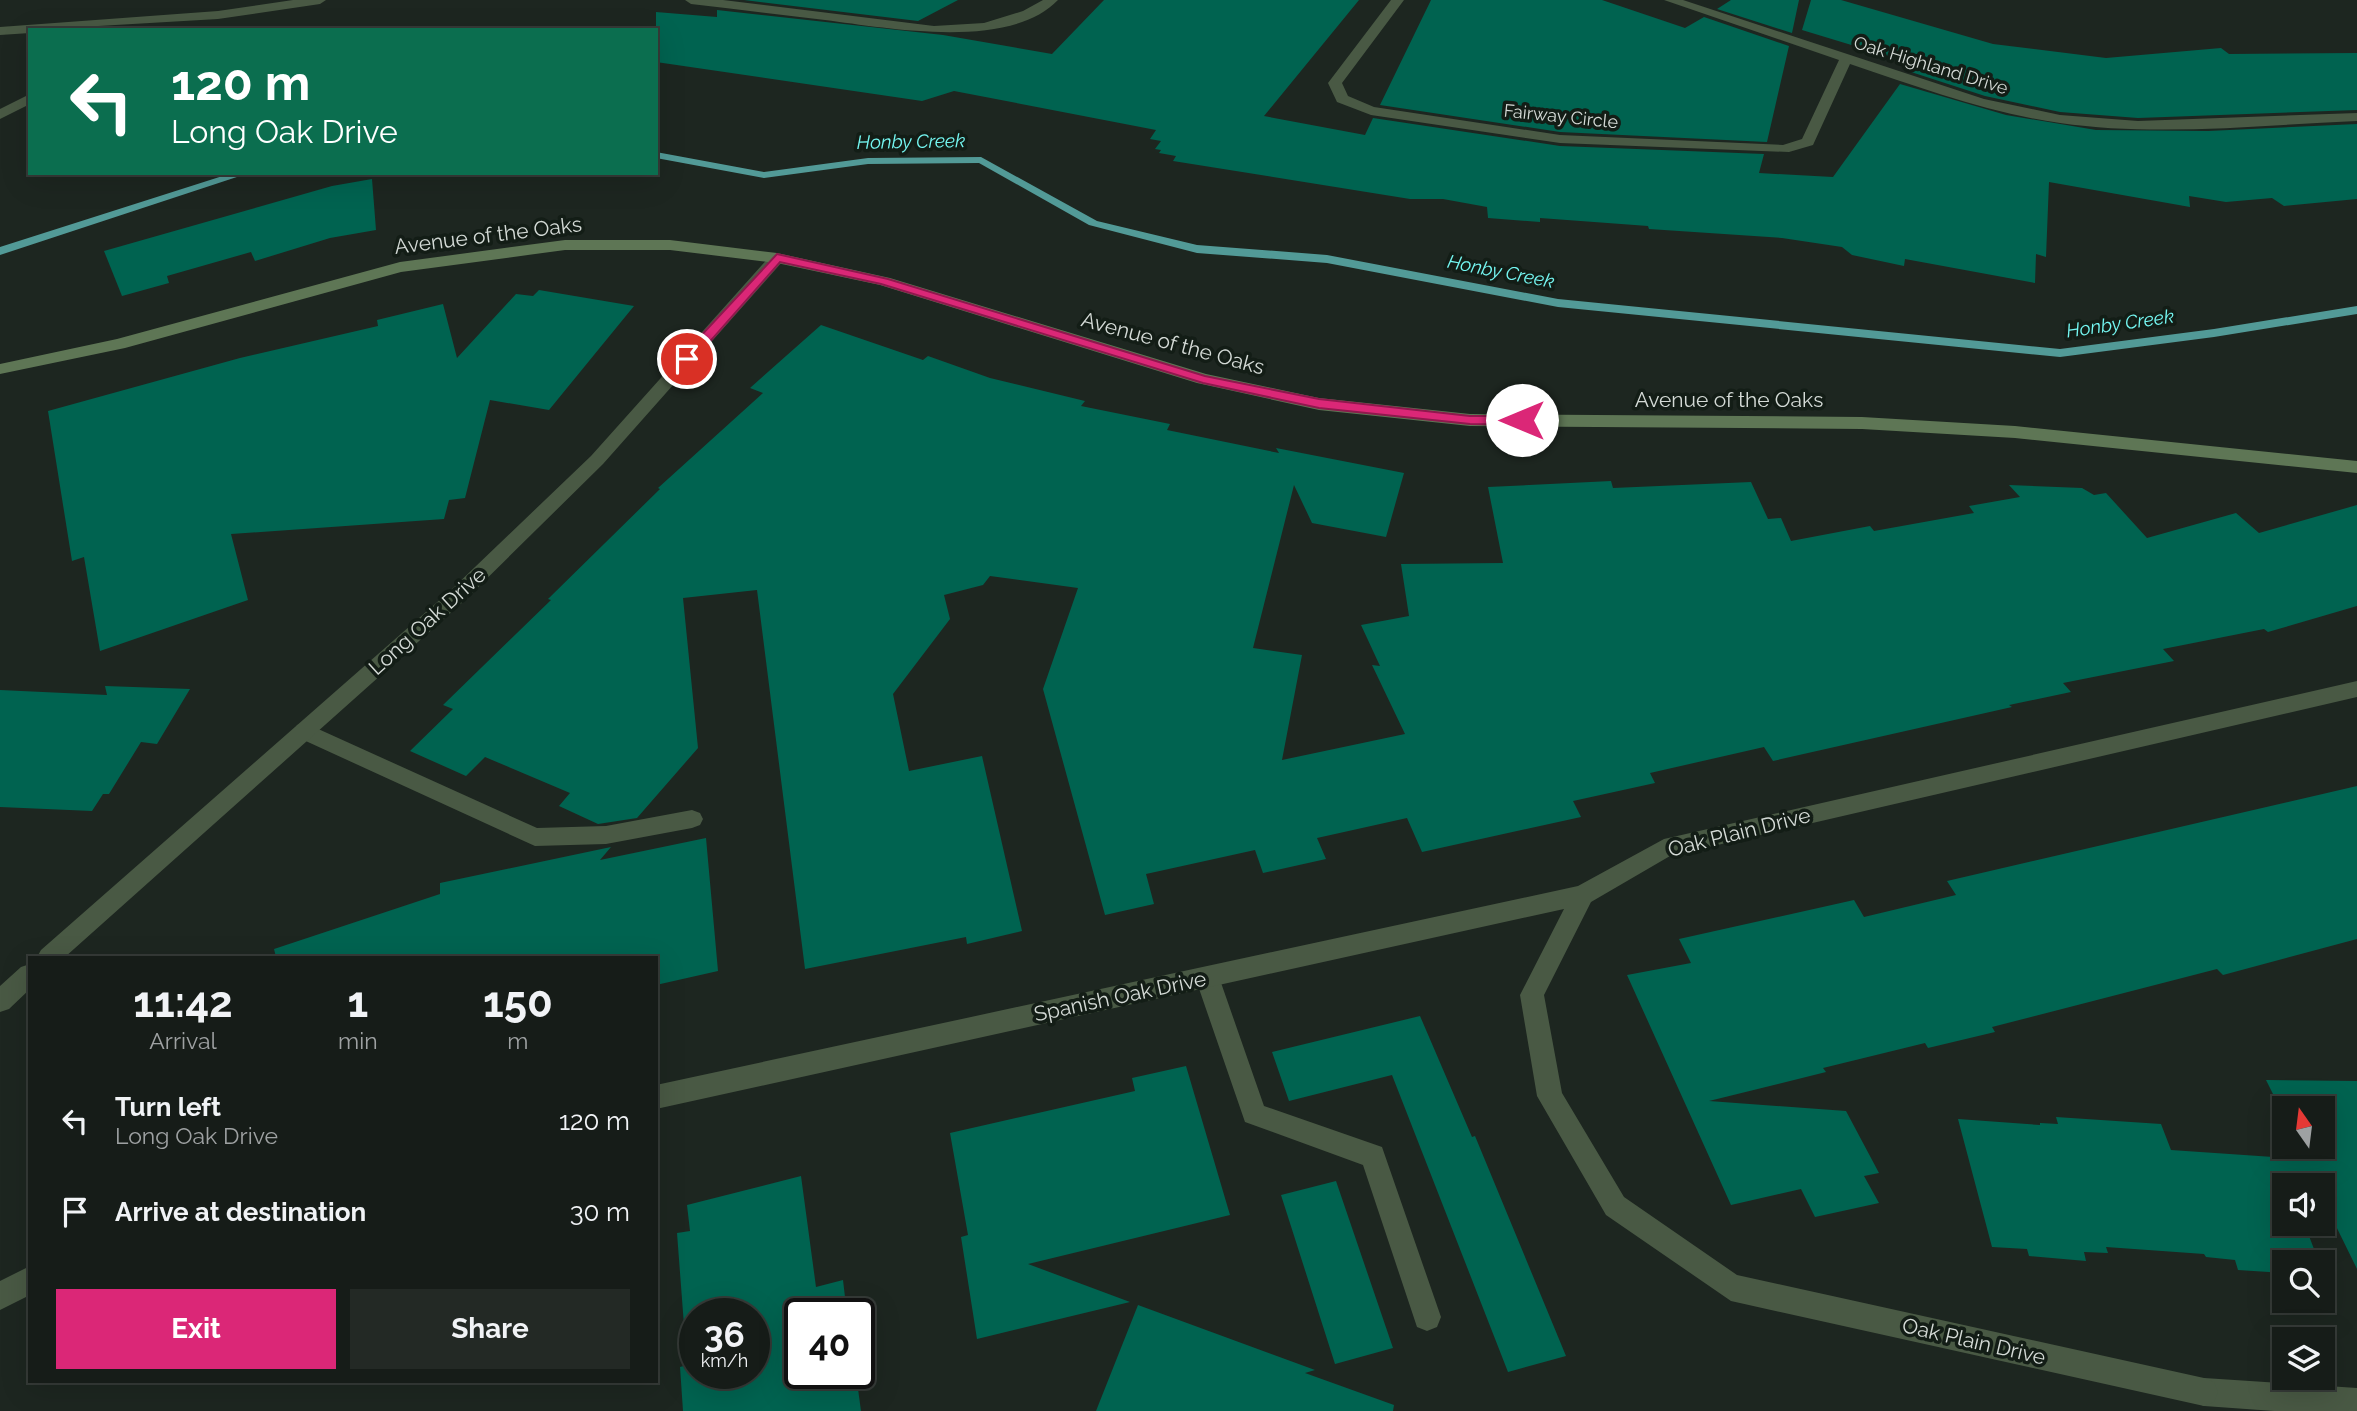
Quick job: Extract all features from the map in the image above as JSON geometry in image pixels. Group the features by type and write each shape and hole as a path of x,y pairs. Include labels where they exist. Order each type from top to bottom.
{"street":[{"path":"68,28 218,15 320,0"},
{"path":"691,0 934,30 985,27 1028,14 1052,0"},
{"name":"Fairway Circle","path":"1398,0 1335,83 1342,99 1371,111 1560,139 1784,149 1808,142 1846,59"},
{"name":"Oak Highland Drive","path":"1670,0 1981,103 2060,118 2138,125 2357,117"},
{"path":"0,31 28,30"},
{"path":"0,115 28,99"},
{"name":"Avenue of the Oaks","path":"0,369 119,344 400,267 565,245 670,245 777,258 884,281 1203,379 1319,404 1470,420 1862,423 1987,430 2357,467"},
{"name":"Long Oak Drive","path":"50,956 458,595 597,460 777,258"},
{"name":"Oak Plain Drive","path":"2357,689 1664,848 1583,894 1532,995 1550,1096 1615,1206 1731,1287 2204,1392 2357,1402"},
{"path":"305,730 535,837 606,835 692,819"},
{"name":"Spanish Oak Drive","path":"658,1097 1583,894"},
{"path":"0,1000 28,976"},
{"path":"1207,977 1254,1114 1373,1156 1427,1317"},
{"path":"0,1296 28,1281"}],"building":[{"path":"744,0 958,0 918,21"},
{"path":"1104,0 1359,0 1264,116 1365,135 1373,118 1560,146 1764,154 1759,173 1833,177 1900,84 2006,115 2096,130 2208,131 2357,124 2357,199 2284,206 2272,198 2226,202 2189,196 2190,207 2049,182 2046,257 2036,254 2035,283 1905,259 1904,266 1852,255 1842,247 1782,238 1540,218 1540,222 1488,218 1487,207 1443,199 1410,199 1173,161 1176,156 1159,153 1161,150 1155,149 1161,141 1150,139 1156,130 954,91 922,101 658,62 656,12 717,17 717,10 943,35 1052,54"},
{"path":"1431,0 1602,0 1685,28 1704,17 1789,46 1767,142 1560,132 1380,105"},
{"path":"1731,0 1799,0 1792,33 1717,9"},
{"path":"1811,0 1841,0 1993,44 2106,58 2221,48 2229,54 2357,53 2357,110 2138,118 2060,112 1985,96 1908,71 1914,64 1802,30"},
{"path":"372,179 376,230 330,238 255,261 251,252 167,276 169,283 122,296 104,251 332,186"},
{"path":"539,290 634,306 549,410 490,400 465,498 449,500 444,519 231,534 248,600 100,651 84,557 72,561 48,411 240,358 378,326 377,320 443,304 457,358 516,294 533,296"},
{"path":"821,325 923,360 928,356 990,378 1085,401 1081,406 1170,424 1167,430 1279,453 1276,448 1404,473 1386,537 1312,523 1294,485 1253,648 1302,655 1282,760 1405,734 1372,665 1380,666 1361,625 1409,616 1401,564 1503,563 1488,487 1611,481 1613,488 1751,482 1768,519 1781,518 1791,541 1870,526 1874,531 1974,513 1969,506 2020,497 2009,485 2082,488 2094,495 2106,493 2147,538 2236,513 2259,533 2357,505 2357,606 2268,632 2264,629 2163,649 2174,661 2063,683 2071,692 2009,705 2012,707 1773,761 1764,747 1650,773 1655,783 1573,801 1581,817 1422,852 1407,818 1317,838 1326,859 1263,873 1255,850 1146,874 1154,904 1105,915 1043,689 1078,588 990,576 983,585 944,595 950,619 893,694 909,771 982,756 1022,931 967,944 966,937 805,969 757,590 683,598 698,748 637,818 598,824 559,806 570,793 485,757 466,776 410,751 453,709 443,705 551,600 548,599 660,489 658,488 763,393 750,388"},
{"path":"105,686 190,689 157,744 141,742 109,794 103,794 92,811 0,807 0,690 107,695"},
{"path":"2357,786 2357,939 2223,975 2217,969 1992,1027 1995,1032 1928,1048 1925,1043 1823,1068 1826,1072 1709,1101 1846,1111 1879,1173 1864,1176 1879,1203 1815,1217 1801,1189 1731,1205 1627,975 1691,963 1679,939 1854,900 1864,917 1956,895 1947,881"},
{"path":"706,838 718,971 658,985 658,956 276,956 274,949 440,894 440,883 611,847 600,860"},
{"path":"1420,1016 1472,1137 1475,1136 1566,1356 1508,1372 1392,1075 1289,1101 1272,1052"},
{"path":"1186,1066 1230,1215 1028,1264 1130,1302 977,1339 961,1237 968,1235 950,1133 1135,1091 1132,1078"},
{"path":"2266,1080 2357,1081 2357,1269 2335,1224 2335,1173 2272,1173 2272,1236 2309,1236 2314,1250 2272,1250 2272,1272 2238,1270 2235,1260 2206,1257 2204,1254 2106,1247 2108,1253 2084,1252 2086,1261 2029,1256 2027,1249 1992,1247 1958,1119 2040,1125 2058,1124 2056,1117 2161,1124 2171,1150 2272,1157 2272,1159 2335,1159 2335,1096 2274,1096"},
{"path":"801,1176 816,1287 843,1280 845,1298 784,1298 784,1389 858,1389 861,1411 683,1411 682,1389 770,1389 770,1298 682,1298 677,1233 690,1231 687,1205"},
{"path":"1336,1181 1393,1348 1335,1364 1281,1195"},
{"path":"1138,1305 1315,1370 1305,1373 1394,1405 1393,1411 1096,1411"}],"waterway":[{"name":"Honby Creek","path":"658,155 764,175 868,161 981,160 1093,223 1197,249 1327,259 1558,303 2060,353 2214,333 2357,310"},
{"name":"Honby Creek","path":"0,251 238,175"}],"route":[{"path":"687,359 777,258 884,281 1203,379 1319,404 1470,420 1522,420"}]}
